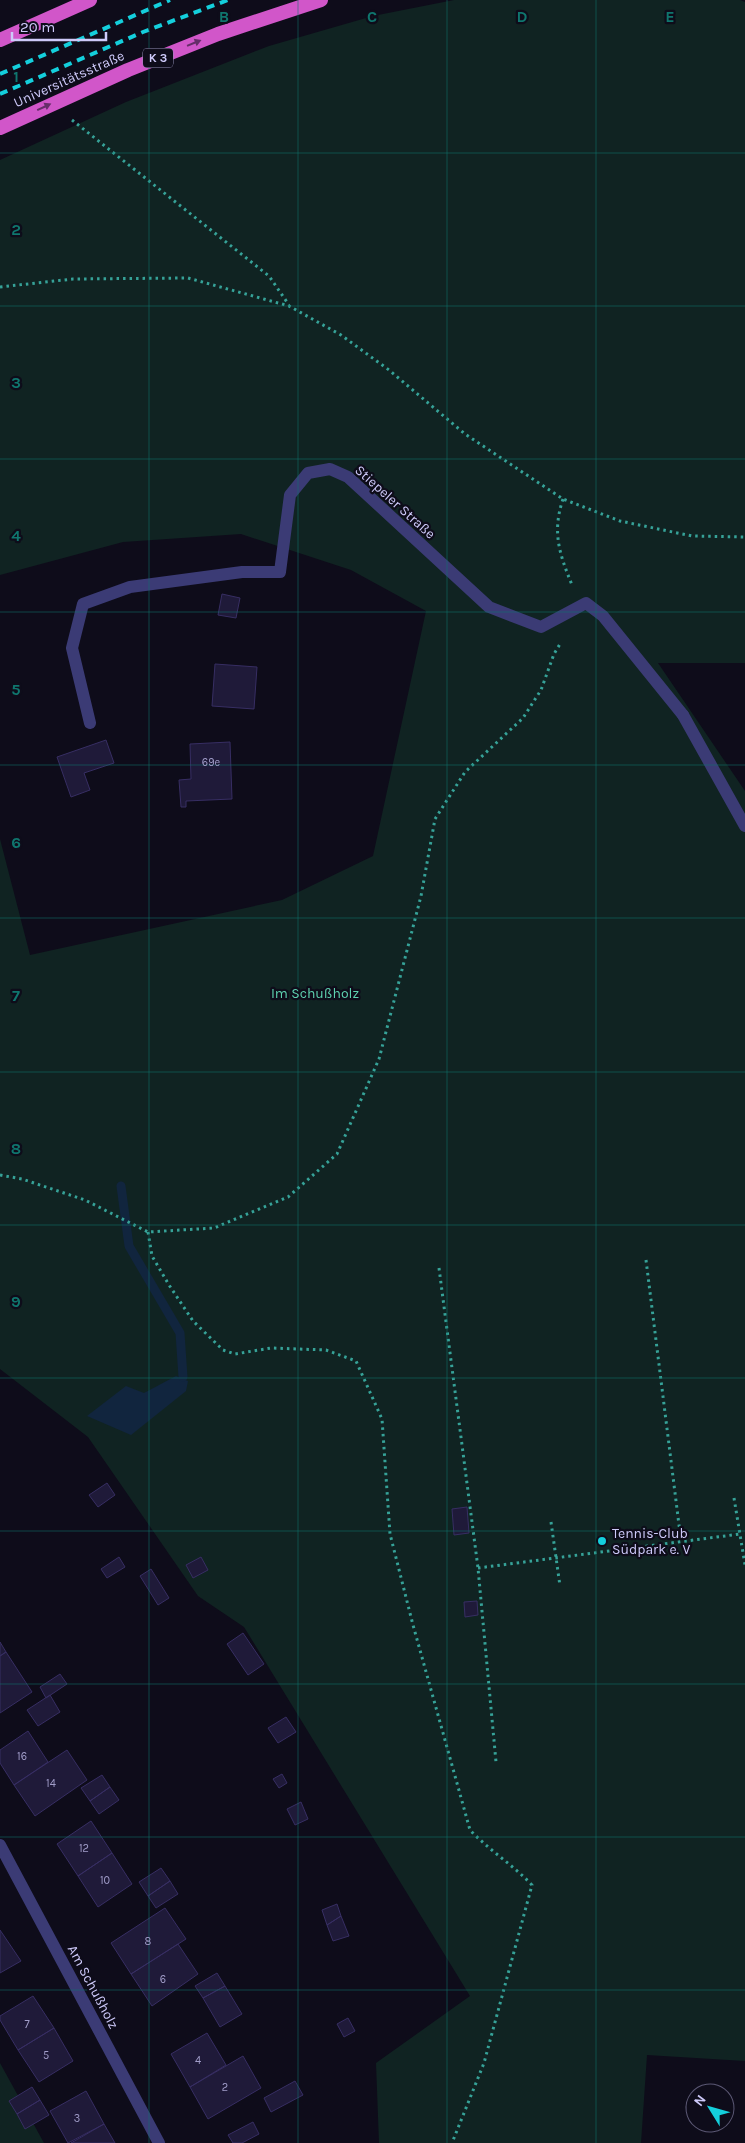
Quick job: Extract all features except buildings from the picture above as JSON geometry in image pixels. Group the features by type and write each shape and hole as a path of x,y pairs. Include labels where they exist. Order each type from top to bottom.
{"highway":[{"path":"0,40 90,0"},
{"name":"Universitätsstraße","path":"0,128 52,103 218,34 321,0"}],"street":[{"name":"Stiepeler Straße","path":"90,723 72,648 84,604 130,587 242,572 280,572 290,495 308,473 330,469 348,477 489,607 541,627 586,603"},
{"path":"586,603 603,616 683,715 745,826"},
{"name":"Am Schußholz","path":"0,1845 159,2143"}],"path":[{"path":"52,103 83,130 269,276 289,306"},
{"path":"0,287 73,279 188,278 289,306 341,335 389,370 465,434 563,499 620,521 692,536 745,537"},
{"path":"563,499 556,520 558,545 571,584 586,603"},
{"path":"0,1175 22,1179 85,1200 148,1232 214,1228 288,1197 337,1154 379,1059 421,896 435,819 465,772 523,718 541,690 554,654 563,639"},
{"path":"148,1232 152,1256 169,1285 193,1321 223,1350 235,1354 271,1348 326,1350 356,1361 382,1419 390,1534 412,1625 470,1830 487,1848 517,1870 532,1885 484,2063 452,2143"},
{"path":"646,1260 681,1542"},
{"path":"439,1268 478,1568 496,1762"},
{"path":"734,1498 745,1565"},
{"path":"551,1522 560,1586"},
{"path":"478,1568 740,1534"}],"green space":[{"name":"Im Schußholz","path":"454,0 740,0 745,2 745,663 658,663 745,791 745,2061 647,2055 641,2143 379,2143 376,2063 470,1996 244,1627 198,1596 88,1437 0,1369 0,839 30,955 282,900 373,856 426,611 351,570 241,534 123,542 0,575 0,160 126,102 269,46 373,16"},
{"path":"0,2063 44,2143 0,2143"}],"water":[{"path":"176,1376 188,1381 186,1391 131,1435 87,1416 126,1386 144,1393"}],"waterway":[{"path":"121,1186 129,1246 180,1333 183,1377"}],"railway":[{"path":"0,74 170,0"},
{"path":"0,94 143,32 228,0"}],"place":[{"name":"Tennis-Club Südpark e. V","path":"602,1541"}]}
